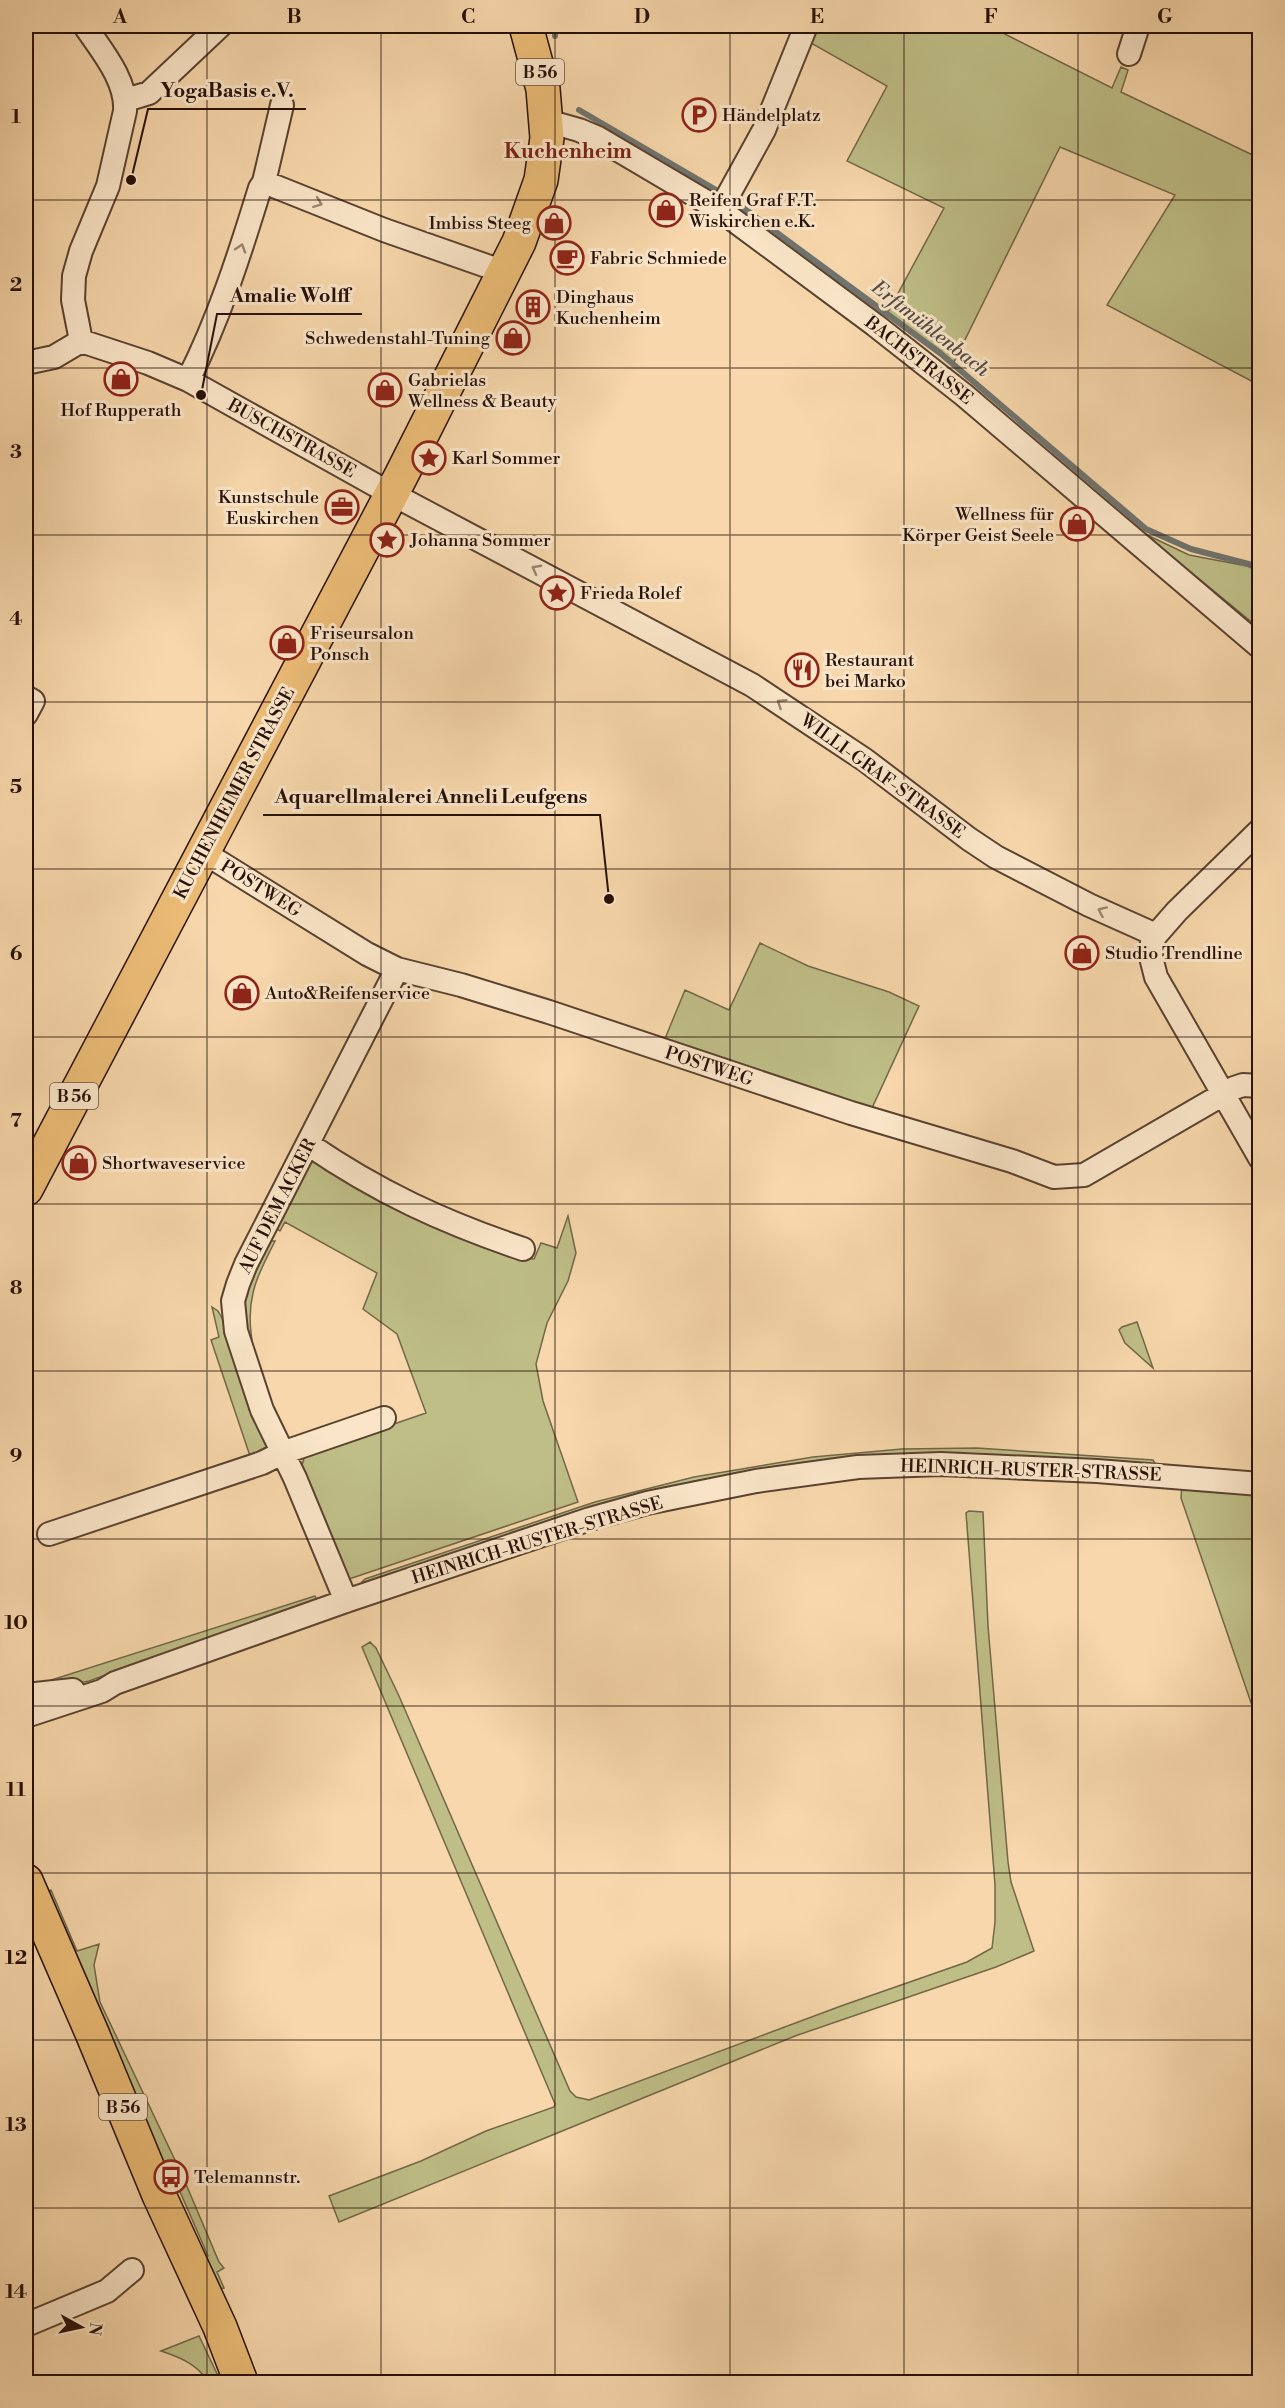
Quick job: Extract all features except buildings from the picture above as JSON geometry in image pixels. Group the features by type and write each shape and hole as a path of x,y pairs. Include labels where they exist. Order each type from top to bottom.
{"main road":[{"name":"KUCHENHEIMER STRASSE","path":"26,1189 391,494 504,272 536,198 545,162 547,121 543,89 526,26"},
{"name":"B 56","path":"26,1882 159,2195 220,2327 241,2382"}],"street":[{"path":"26,363 54,357 81,340 73,300 74,276 81,251 108,186 125,111 126,100 123,88 85,26"},
{"path":"126,100 149,93 220,26"},
{"path":"726,202 764,130 806,26"},
{"path":"1129,54 1138,26"},
{"path":"188,380 231,277 260,188 264,182 282,105"},
{"name":"BACHSTRASSE","path":"547,121 598,138 726,202 801,269 964,395 1260,647"},
{"path":"264,182 384,230 504,272"},
{"name":"BUSCHSTRASSE","path":"81,340 148,363 188,380 391,494"},
{"name":"WILLI-GRAF-STRASSE","path":"391,494 752,685 865,760 969,840 996,857 1089,905 1156,935"},
{"path":"26,697 33,701 26,714"},
{"path":"1260,830 1177,911 1156,935 1152,942 1151,957 1156,977 1260,1158"},
{"name":"POSTWEG","path":"203,852 367,954 397,969 461,985 549,1012 851,1113 1012,1161 1054,1177 1084,1175 1243,1085 1260,1086"},
{"name":"AUF DEM ACKER","path":"346,1601 250,1377 232,1310 242,1274 397,969"},
{"path":"308,1144 357,1177 426,1213 523,1250"},
{"path":"49,1534 262,1463 384,1418"},
{"name":"HEINRICH-RUSTER-STRASSE","path":"26,1716 102,1691 116,1683 346,1601 579,1523 647,1503 706,1490 806,1473 906,1464 970,1464 1097,1471 1260,1484"},
{"name":"HEINRICH-RUSTER-STRASSE","path":"26,1695 68,1691 100,1683 116,1683"},
{"path":"26,2325 106,2290 132,2270"}],"shaded area":[{"path":"819,26 989,26 1112,88 1121,67 1128,70 1121,92 1259,158 1259,385 1107,305 1175,195 1060,147 954,362 888,312 944,208 847,161 887,86 811,43"},
{"path":"1143,533 1189,555 1247,566 1259,571 1259,628"},
{"path":"760,943 808,966 889,992 919,1006 872,1108 664,1041 685,990 729,1010"},
{"path":"313,1159 520,1258 534,1259 541,1243 557,1248 568,1216 576,1253 568,1281 547,1323 536,1364 543,1401 578,1502 349,1579 301,1469 304,1458 312,1452 426,1413 397,1334 363,1309 377,1273 285,1222 280,1231 276,1228 304,1165"},
{"path":"269,1241 275,1241 255,1286 250,1310 250,1327 257,1362 279,1428 242,1330 245,1287"},
{"path":"212,1307 222,1318 268,1444 267,1449 250,1456 211,1340 219,1337"},
{"path":"1137,1322 1153,1368 1125,1343 1119,1330"},
{"path":"977,1448 1153,1460 1156,1465 740,1473 695,1481 642,1495 361,1583 365,1579 595,1502 694,1477 813,1457 902,1449"},
{"path":"1182,1485 1259,1495 1259,1726 1181,1498"},
{"path":"969,1511 983,1512 988,1626 1008,1862 1011,1882 1034,1951 996,1967 795,2036 339,2222 329,2196 421,2161 486,2131 554,2107 555,2104 362,1647 370,1642 376,1648 399,1696 570,2091 576,2097 589,2100 841,2006 967,1962 992,1948 995,1885 966,1513"},
{"path":"315,1596 317,1600 89,1681 53,1688 45,1682"},
{"path":"51,1890 77,1951 99,1944 94,1965 100,2002 183,2177 219,2262 224,2268 217,2272 224,2288 220,2289 201,2260 208,2256 167,2162 160,2164 45,1893"},
{"path":"199,2336 221,2382 209,2382 188,2362 161,2351"}],"waterway":[{"name":"Erftmühlenbach","path":"555,26 555,36"},
{"name":"Erftmühlenbach","path":"579,110 723,194"},
{"name":"Erftmühlenbach","path":"731,199 940,353 1146,529 1191,549 1260,567"}],"place":[{"name":"Händelplatz","path":"699,115"},
{"name":"YogaBasis e.V.","path":"131,180"},
{"name":"Reifen Graf F.T. Wiskirchen e.K.","path":"666,210"},
{"name":"Imbiss Steeg","path":"554,223"},
{"name":"Fabric Schmiede","path":"567,258"},
{"name":"Dinghaus Kuchenheim","path":"533,307"},
{"name":"Schwedenstahl-Tuning","path":"513,338"},
{"name":"Hof Rupperath","path":"121,379"},
{"name":"Gabrielas Wellness & Beauty","path":"385,390"},
{"name":"Amalie Wolff","path":"201,395"},
{"name":"Karl Sommer","path":"429,458"},
{"name":"Kunstschule Euskirchen","path":"342,507"},
{"name":"Wellness für Körper Geist Seele","path":"1077,524"},
{"name":"Johanna Sommer","path":"387,540"},
{"name":"Frieda Rolef","path":"557,593"},
{"name":"Friseursalon Ponsch","path":"287,643"},
{"name":"Restaurant bei Marko","path":"802,670"},
{"name":"Aquarellmalerei Anneli Leufgens","path":"609,899"},
{"name":"Studio Trendline","path":"1082,953"},
{"name":"Auto&Reifenservice","path":"242,993"},
{"name":"Shortwaveservice","path":"79,1163"},
{"name":"Telemannstr.","path":"171,2177"}],"district":[{"name":"Kuchenheim","path":"568,151"}]}
